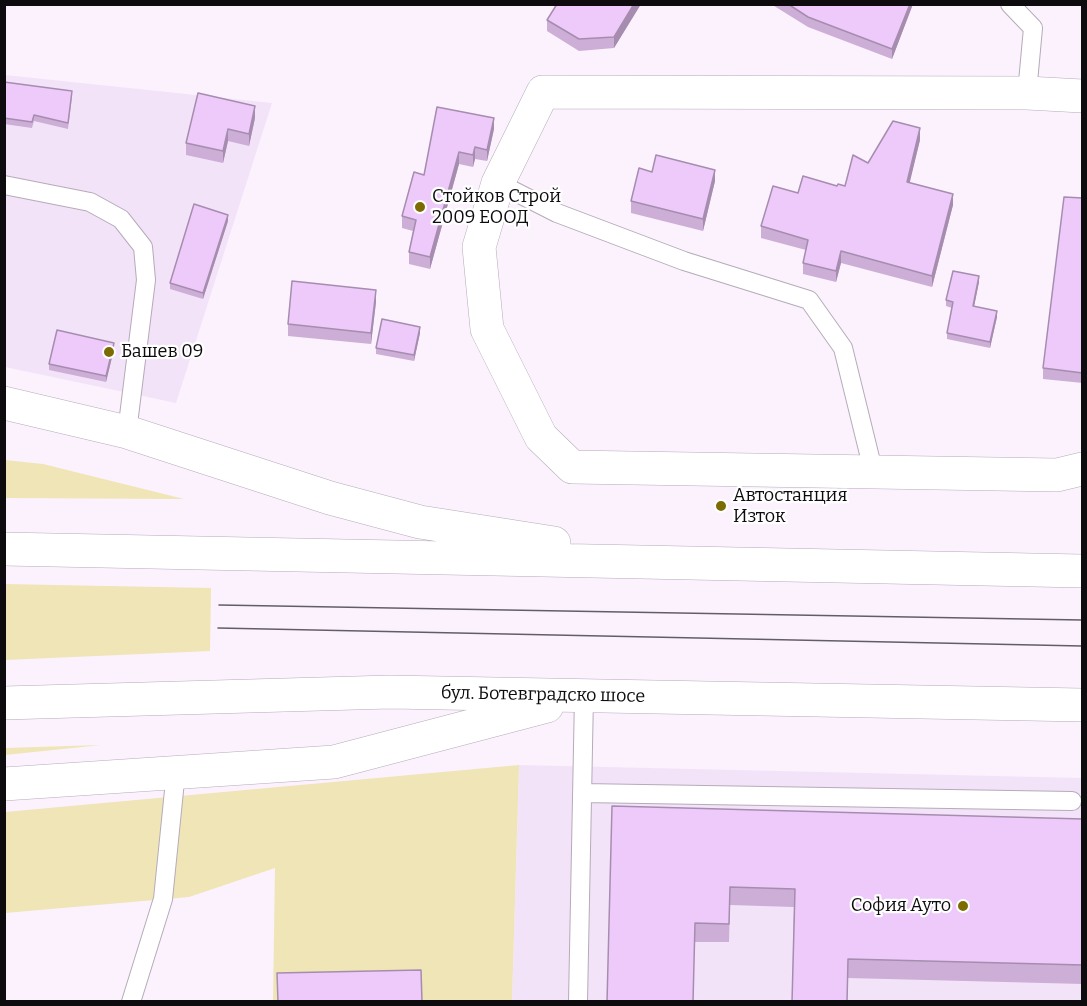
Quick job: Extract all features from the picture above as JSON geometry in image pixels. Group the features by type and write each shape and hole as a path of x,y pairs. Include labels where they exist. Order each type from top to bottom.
{"main road":[{"path":"1083,96 1026,93 543,92 498,183 479,247 487,329 541,437 572,466 874,474 1057,475 1083,469"},
{"path":"4,403 127,432 330,498 420,522 680,563"},
{"path":"4,549 1083,571"},
{"name":"бул. Ботевградско шосе","path":"4,703 390,692 1083,705"},
{"path":"4,784 334,762 585,696"}],"lane":[{"path":"1010,4 1033,28 1026,93"},
{"path":"498,183 567,218 684,261 810,300 843,348 874,474"},
{"path":"4,185 90,202 121,219 143,247 147,280 127,432"},
{"path":"578,1002 585,696"},
{"path":"131,1002 163,899 176,771"},
{"path":"582,793 1072,801"}],"shaded area":[{"path":"5,75 272,103 176,403 5,367"},
{"path":"5,460 43,464 184,499 5,498"},
{"path":"5,584 211,588 210,651 5,660"},
{"path":"101,745 5,755 5,748"},
{"path":"519,765 1082,778 1082,1001 512,1002"},
{"path":"519,765 512,1001 273,1001 275,868 189,897 5,913 5,812"}],"building":[{"path":"557,4 634,4 614,37 579,39 547,20"},
{"path":"788,4 910,4 892,49 808,17"},
{"path":"4,82 72,91 68,123 34,115 32,122 4,118"},
{"path":"198,93 255,106 249,134 228,129 223,151 186,143"},
{"path":"437,107 494,118 487,150 475,147 473,155 459,152 430,257 409,252 416,220 402,216 414,172 424,175"},
{"path":"893,121 920,128 907,182 953,194 932,276 841,251 836,271 803,263 808,240 761,226 773,186 798,193 803,176 837,186 838,184 845,186 853,155 868,163"},
{"path":"656,155 715,170 703,219 631,201 639,168 652,172"},
{"path":"1064,197 1083,198 1083,373 1043,368"},
{"path":"194,204 228,215 203,293 170,283"},
{"path":"953,271 979,276 973,306 997,311 990,342 947,333 953,302 946,300"},
{"path":"292,281 376,290 371,333 288,324"},
{"path":"382,319 420,327 414,355 376,348"},
{"path":"57,330 114,343 106,376 49,364"},
{"path":"612,806 1083,819 1083,965 848,959 847,1002 792,1002 795,889 730,887 729,924 695,923 693,1002 607,1002"},
{"path":"421,970 422,1002 278,1002 277,973"}],"tram line":[{"path":"219,605 1082,620"},
{"path":"218,628 1082,646"}],"place":[{"name":"Стойков Строй 2009 ЕООД","path":"420,207"},
{"name":"Башев 09","path":"109,352"},
{"name":"Автостанция Изток","path":"721,506"},
{"name":"София Ауто","path":"963,906"}]}
